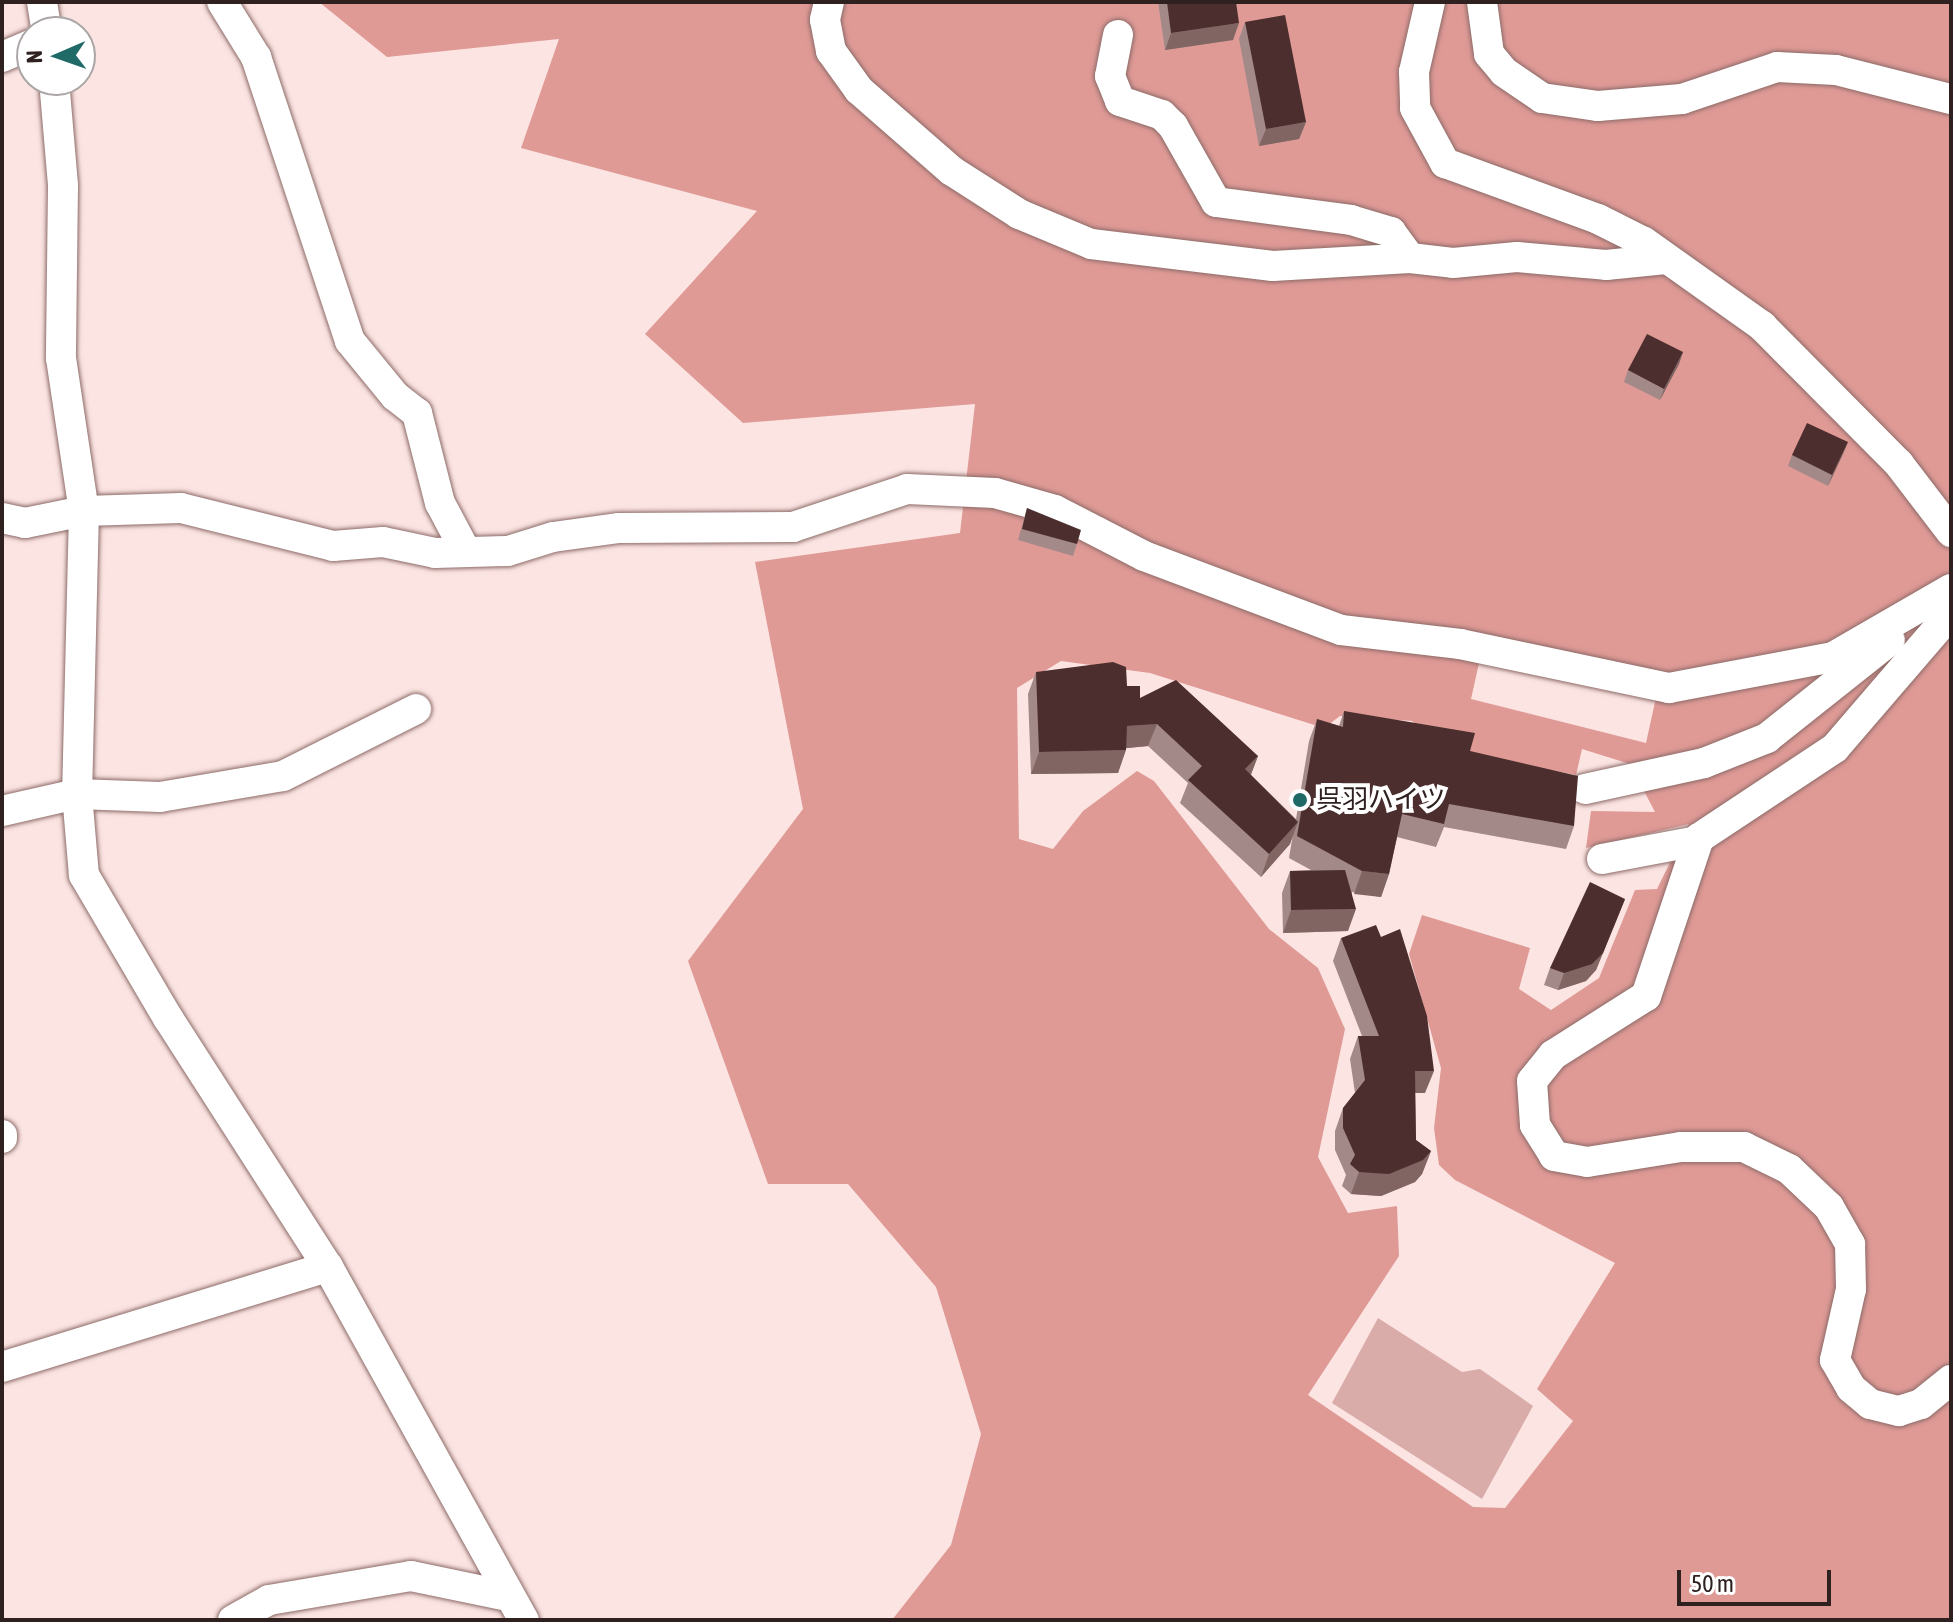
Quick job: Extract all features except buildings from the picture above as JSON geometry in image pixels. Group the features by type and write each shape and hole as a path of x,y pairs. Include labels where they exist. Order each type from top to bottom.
{"street":[{"path":"222,2 256,57 350,341 395,396 417,413 440,503 466,552"},
{"path":"829,2 825,20 831,51 859,90 952,171 1019,214 1091,244 1273,266 1410,258 1453,263 1517,257 1606,265 1666,259"},
{"path":"1430,2 1414,72 1415,108 1445,163 1598,219 1666,259 1762,326 1899,464 1951,532"},
{"path":"1482,2 1489,54 1504,72 1542,98 1598,106 1682,99 1777,67 1836,70 1951,99"},
{"path":"1118,35 1110,76 1120,101 1162,115 1173,126 1216,202 1351,220 1391,232 1410,258"},
{"path":"55,96 63,186 61,358 84,511 77,794 84,875 109,922 328,1267 516,1608"},
{"path":"2,518 25,523 84,511 181,508 333,546 383,542 435,553 508,551 553,537 619,528 793,527 907,489 995,493 1055,510 1144,556 1341,630 1460,644 1669,688 1833,657 1951,589"},
{"path":"1585,789 1704,763 1767,738 1882,650 1912,613"},
{"path":"1951,613 1835,748 1805,772 1718,822 1697,841 1646,996 1553,1055 1532,1081 1535,1125 1554,1156 1587,1162 1681,1147 1744,1147 1789,1169 1829,1207 1850,1244 1851,1289 1835,1360 1851,1388 1870,1404 1899,1411 1921,1404 1951,1380"},
{"path":"2,811 77,794 160,797 283,776 416,709"},
{"path":"1602,859 1697,841"},
{"path":"2,1367 328,1267"},
{"path":"233,1620 269,1600 411,1576 516,1608"}],"shaded area":[{"path":"319,2 1951,2 1951,1620 892,1620 951,1545 981,1434 936,1287 848,1184 768,1184 688,961 803,809 755,562 960,533 975,404 743,423 645,334 757,211 521,148 559,39 387,57","holes":["1481,654 1657,693 1646,743 1471,699","1061,661 1150,673 1324,728 1340,716 1412,721 1425,733 1482,757 1576,775 1582,749 1630,764 1655,812 1591,811 1586,848 1689,824 1657,889 1635,890 1599,978 1551,1010 1519,989 1530,948 1422,915 1409,954 1441,1068 1434,1128 1439,1165 1455,1180 1615,1263 1537,1389 1573,1421 1505,1508 1473,1507 1308,1395 1399,1256 1397,1206 1348,1213 1318,1157 1345,1029 1318,968 1269,929 1154,781 1137,771 1083,811 1053,849 1019,839 1017,688"]},
{"path":"1378,1318 1462,1372 1480,1369 1533,1406 1482,1499 1332,1403"}],"place":[{"name":"呉羽ハイツ","path":"1300,800"}]}
